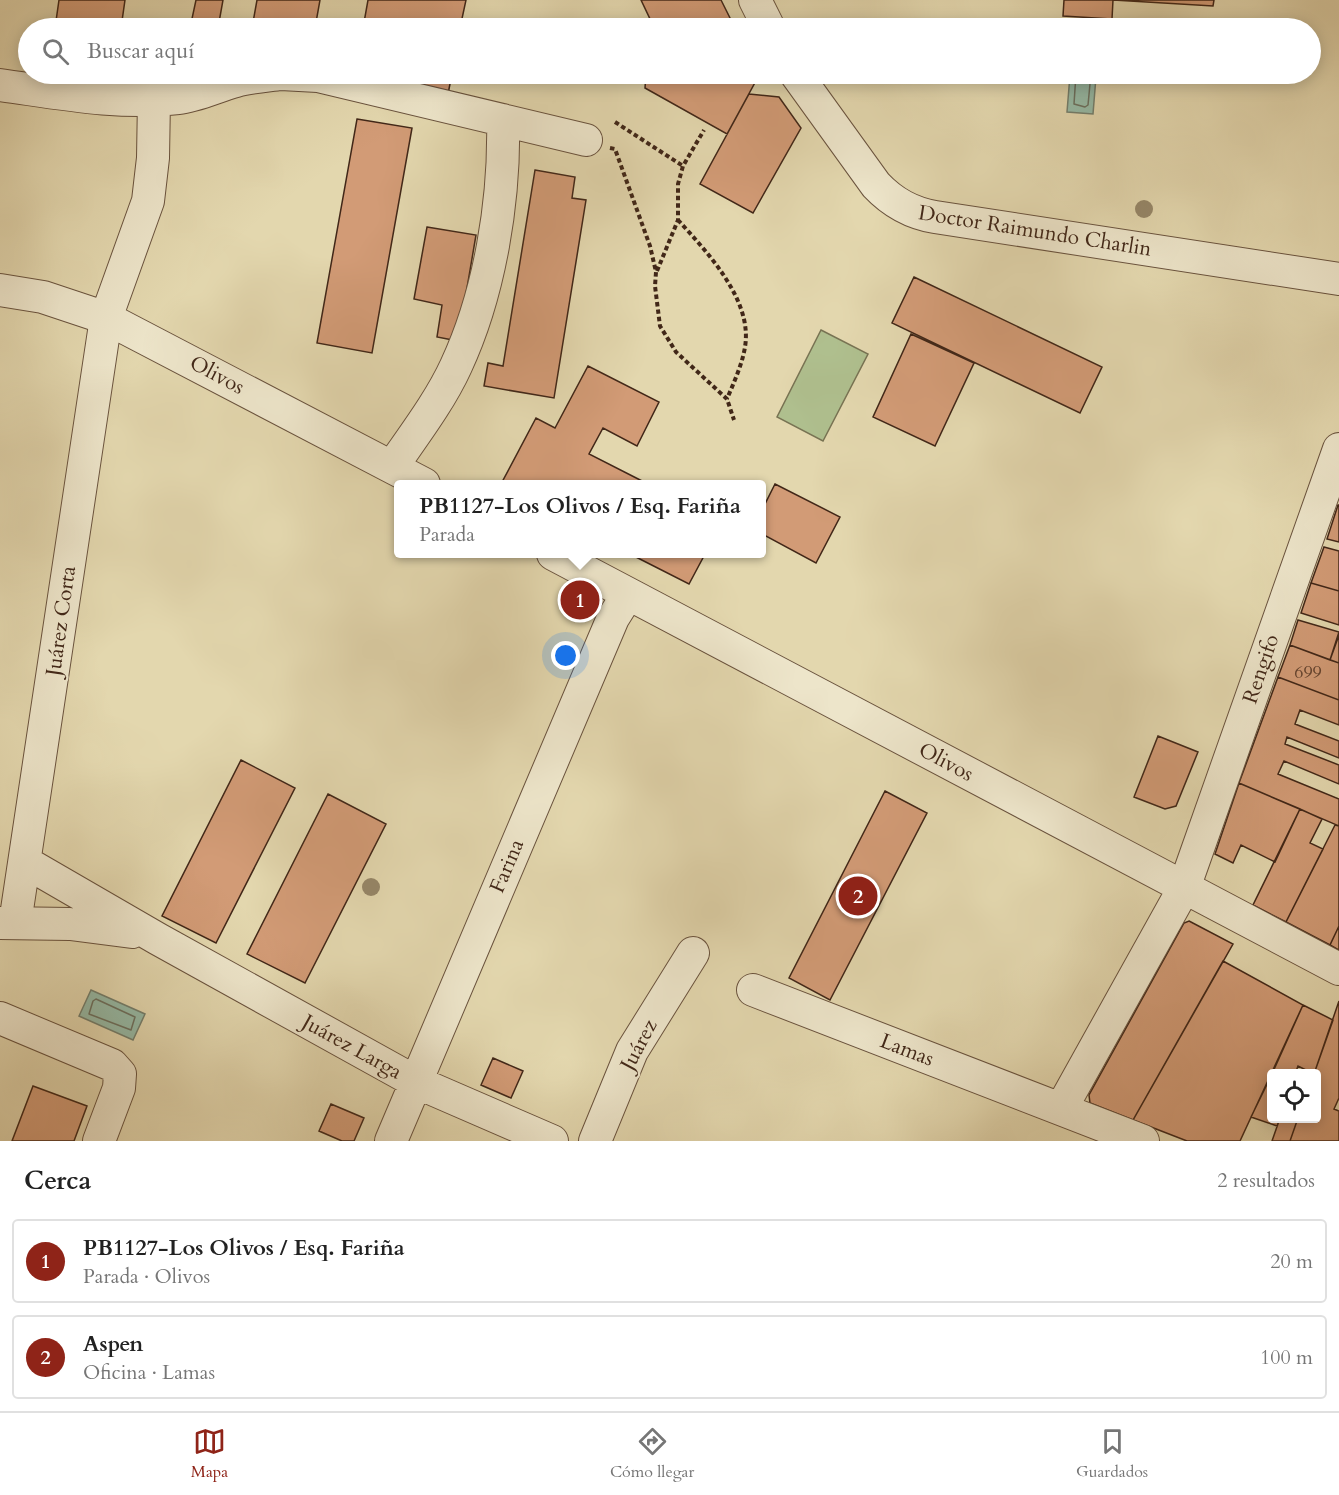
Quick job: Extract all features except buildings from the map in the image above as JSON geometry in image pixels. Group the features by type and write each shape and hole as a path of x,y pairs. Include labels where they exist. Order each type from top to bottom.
{"street":[{"path":"755,0 764,18"},
{"path":"0,85 58,94 129,100 180,98 225,84"},
{"path":"352,84 586,140"},
{"name":"Doctor Raimundo Charlin","path":"803,84 876,185 886,196 911,211 935,217 1339,279"},
{"name":"Juárez Corta","path":"7,923 26,862 106,318 148,201 153,158 154,99"},
{"path":"392,467 455,368 473,325 498,214 504,164 503,120"},
{"name":"Olivos","path":"0,290 43,297 106,318 416,480"},
{"name":"Rengifo","path":"1184,888 1339,449"},
{"name":"Olivos","path":"560,558 1339,969"},
{"name":"Farina","path":"391,1141 613,618 628,594"},
{"name":"Juárez Larga","path":"26,862 158,939 416,1082 552,1141"},
{"path":"1081,1127 1184,888"},
{"name":"Juárez Larga","path":"7,923 104,926 158,939"},
{"name":"Juárez","path":"595,1141 632,1052 693,953"},
{"name":"Lamas","path":"753,990 1081,1127 1143,1141"},
{"path":"0,1018 112,1065 120,1074 119,1088 99,1141"}],"path":[{"path":"615,122 683,166"},
{"path":"656,272 678,220 678,184 683,166 704,130"},
{"path":"615,149 650,246 656,272 655,286 660,326 676,352 727,399 734,420"},
{"path":"678,220 715,261 745,317 745,345 727,399"}],"shaded area":[{"path":"821,330 868,354 823,441 777,417"}],"water":[{"path":"1069,84 1095,84 1093,114 1067,112"},
{"path":"91,990 145,1014 133,1040 79,1016"}],"place":[{"name":"PB1127-Los Olivos / Esq. Fariña","path":"580,600"},
{"name":"Aspen","path":"858,896"}]}
